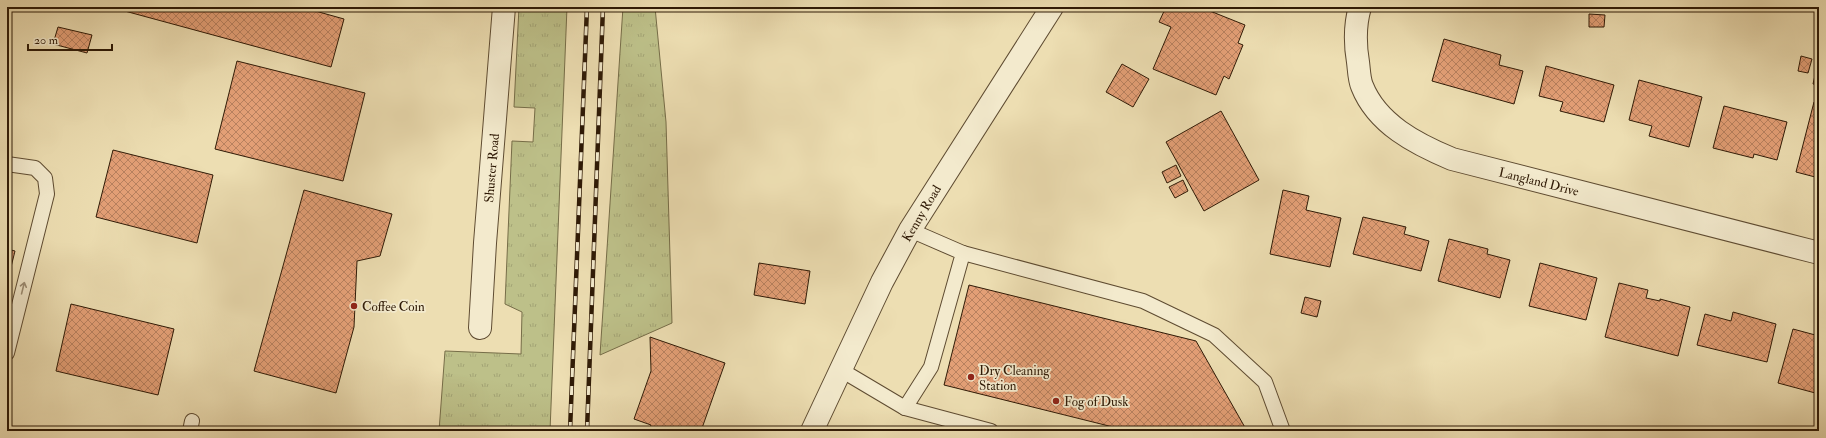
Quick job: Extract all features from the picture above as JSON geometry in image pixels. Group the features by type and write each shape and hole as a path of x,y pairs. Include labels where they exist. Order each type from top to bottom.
{"street":[{"name":"Shuster Road","path":"480,328 485,243 504,7"},
{"name":"Kenny Road","path":"812,431 882,282 910,230 1052,7"},
{"name":"Langland Drive","path":"1360,7 1357,19 1356,51 1361,85 1376,112 1425,148 1452,159 1819,253"}],"lane":[{"path":"7,164 35,168 45,178 47,194 7,353"},
{"path":"910,230 963,253 1143,301 1214,335 1265,382 1282,431"},
{"path":"906,408 931,367 963,253"},
{"path":"841,370 906,408 990,431"}],"green space":[{"path":"519,7 567,7 550,431 439,431 445,351 521,354 522,312 505,304 512,141 533,142 535,108 514,107"},
{"path":"623,7 655,7 666,122 672,323 600,355"}],"building":[{"path":"110,7 301,7 344,19 331,67"},
{"path":"1166,7 1200,7 1245,25 1238,43 1243,45 1229,79 1224,76 1216,95 1153,69 1171,27 1159,22"},
{"path":"1589,14 1605,15 1604,27 1589,27"},
{"path":"58,27 92,35 87,53 53,44"},
{"path":"1444,39 1501,55 1499,65 1523,71 1514,104 1432,81"},
{"path":"1801,56 1812,59 1808,73 1798,71"},
{"path":"237,61 365,93 343,181 215,149"},
{"path":"1819,62 1819,85 1813,84"},
{"path":"1122,64 1149,79 1133,107 1106,92"},
{"path":"1546,66 1614,85 1604,122 1560,111 1563,102 1539,96"},
{"path":"1639,80 1702,97 1689,147 1649,136 1652,126 1629,120"},
{"path":"1814,102 1819,103 1819,178 1796,172"},
{"path":"1724,106 1787,122 1777,160 1754,154 1753,158 1713,148"},
{"path":"1221,111 1259,180 1204,211 1166,142"},
{"path":"113,150 213,175 197,243 96,217"},
{"path":"1176,165 1181,176 1167,183 1162,172"},
{"path":"1183,180 1188,191 1175,198 1169,187"},
{"path":"304,190 392,214 380,256 357,261 354,327 336,393 254,371"},
{"path":"1283,190 1309,196 1306,210 1341,218 1330,267 1270,254"},
{"path":"1363,217 1406,227 1404,234 1429,241 1421,271 1353,254"},
{"path":"1449,239 1488,249 1487,254 1510,260 1500,298 1438,281"},
{"path":"7,249 15,251 7,283"},
{"path":"759,263 810,271 805,304 754,295"},
{"path":"1540,263 1597,278 1586,320 1529,306"},
{"path":"1619,283 1648,290 1646,298 1660,301 1660,299 1690,307 1678,356 1605,337"},
{"path":"969,285 1196,341 1247,431 1116,431 1113,427 944,385"},
{"path":"1305,297 1321,301 1317,317 1301,313"},
{"path":"71,304 174,329 158,395 56,371"},
{"path":"1733,312 1776,324 1767,362 1697,345 1705,314 1731,321"},
{"path":"1793,329 1819,336 1819,394 1778,383"},
{"path":"650,337 725,363 701,431 648,431 651,425 634,419 651,371"}],"railway":[{"path":"570,431 587,7"},
{"path":"587,431 603,7"}],"place":[{"name":"Coffee Coin","path":"354,306"},
{"name":"Dry Cleaning Station","path":"971,377"},
{"name":"Fog of Dusk","path":"1056,401"}]}
